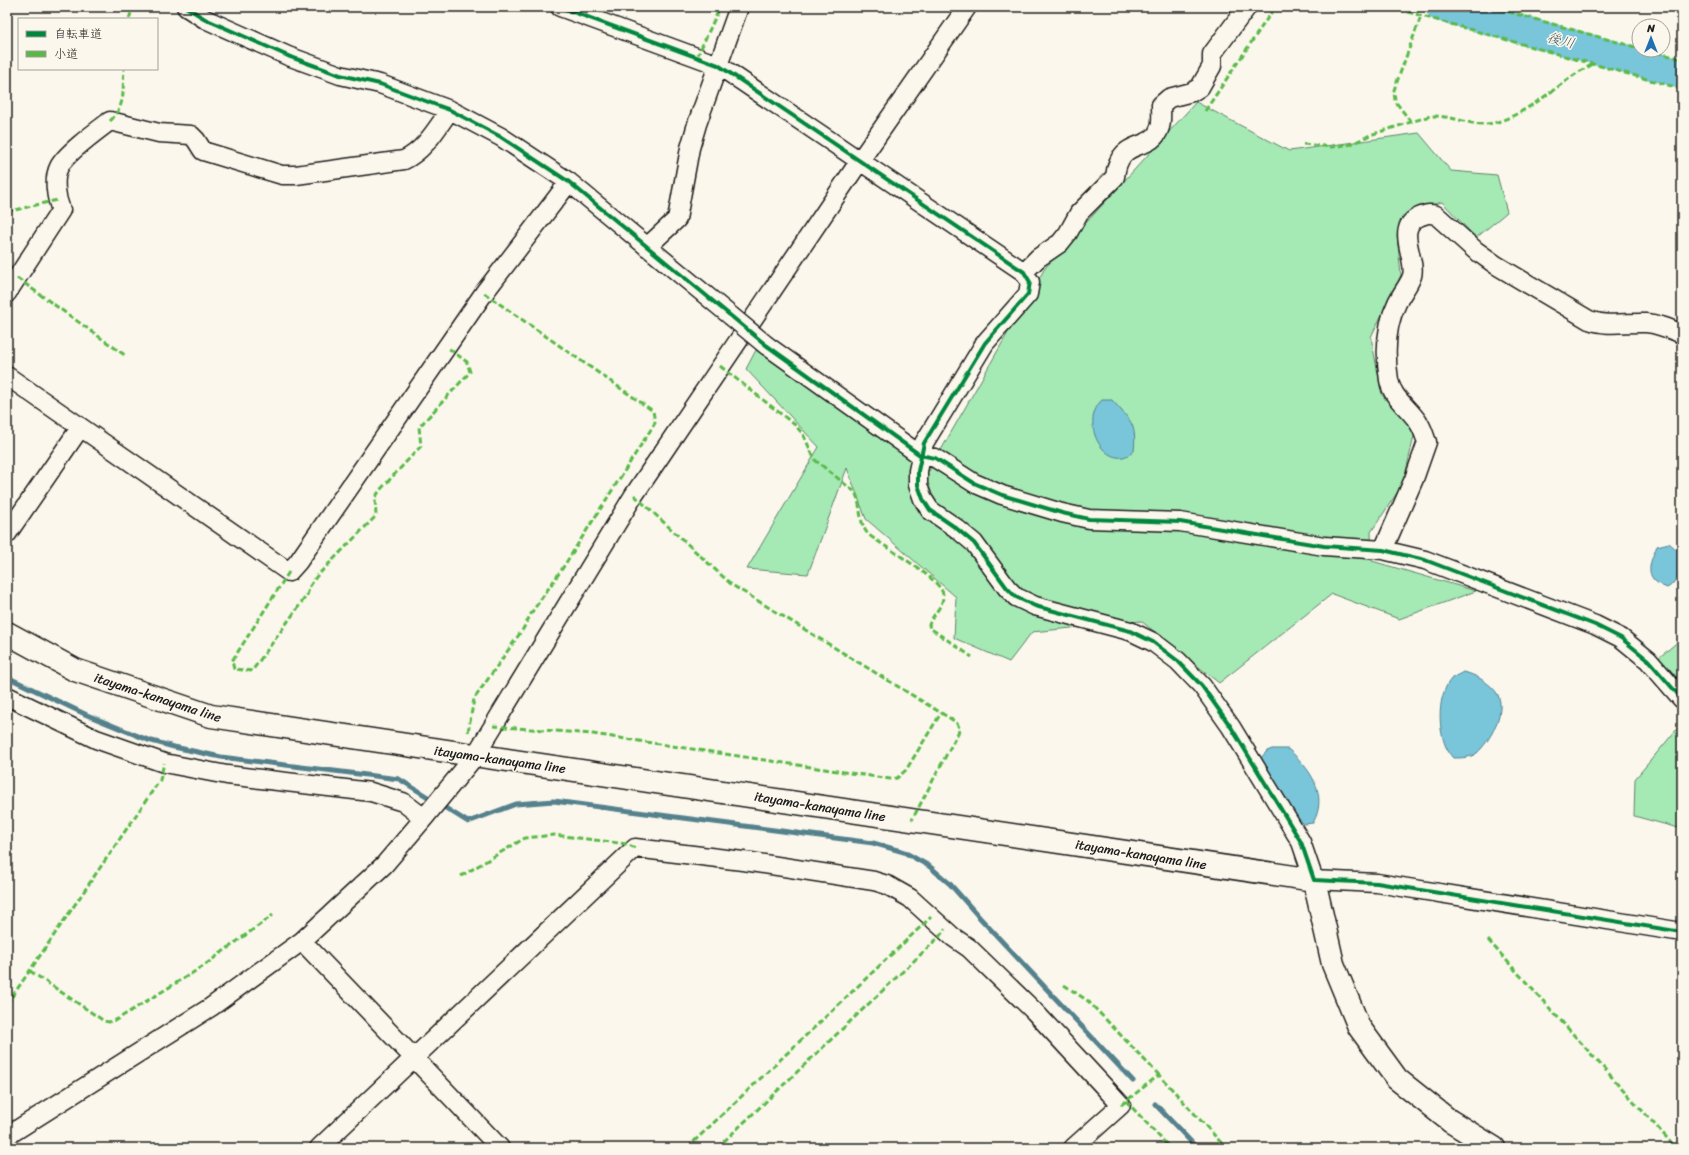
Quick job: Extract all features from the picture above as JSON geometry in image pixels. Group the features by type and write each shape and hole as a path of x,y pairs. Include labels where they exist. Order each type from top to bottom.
{"main road":[{"name":"itayama-kanayama line","path":"7,633 75,670 211,716 1314,880"},
{"path":"1314,880 1333,964 1359,1027 1398,1080 1450,1120 1494,1148"}],"street":[{"path":"186,7 205,19 288,56 340,75 380,84 450,110 501,137 569,182 766,345 920,455 935,458 974,482 1002,495 1062,513 1089,519 1180,522 1324,546 1383,550 1425,560 1595,625 1621,638 1648,660 1682,699"},
{"path":"560,7 718,65 859,162 1024,272 1030,282 1028,294 985,343 936,421 924,443 920,455 918,471 918,485 923,499 930,510 956,528 974,543 1007,588 1016,597 1035,606 1130,631 1148,640 1178,661 1202,686 1231,727 1301,842 1314,880 1377,883 1682,932"},
{"path":"647,246 677,219 690,148 739,7"},
{"path":"7,1136 211,1007 302,941 384,865 424,818 475,756 634,495 859,162 967,7"},
{"path":"1024,272 1038,258 1060,243 1068,233 1079,213 1115,177 1116,164 1120,157 1130,149 1150,141 1156,134 1160,127 1161,105 1169,98 1192,92 1200,87 1212,66 1212,54 1247,7"},
{"path":"7,293 61,210 57,200 56,177 59,166 76,149 110,121 159,133 191,135 203,150 282,175 296,176 404,160 412,156 426,143 450,110"},
{"path":"7,376 289,572 298,562 484,293 569,182"},
{"path":"1383,550 1414,479 1427,442 1420,425 1393,392 1389,381 1387,351 1387,330 1390,316 1412,275 1407,236 1409,226 1416,218 1428,213 1436,215 1476,250 1496,265 1589,320 1601,324 1652,324 1664,326 1682,334"},
{"path":"7,534 80,428"},
{"path":"7,696 96,739 164,763 227,775 371,792 403,802 424,818"},
{"path":"319,1148 560,921 635,848 750,862 874,881 887,885 910,898 953,937 969,948 1034,1011 1121,1105 1073,1148"},
{"path":"302,941 500,1148"}],"green space":[{"path":"1196,102 1289,151 1419,133 1451,171 1497,175 1507,212 1476,238 1442,202 1410,211 1397,236 1401,275 1371,337 1382,395 1415,432 1403,484 1371,532 1372,561 1476,591 1399,619 1332,594 1219,683 1141,621 1032,632 1009,662 954,638 956,597 866,519 847,468 808,574 747,569 819,447 746,369 756,350 929,471 1045,268"},
{"path":"1680,640 1682,642 1682,686 1656,660"},
{"path":"1682,723 1682,829 1634,816 1635,779"}],"water":[{"path":"1102,400 1112,400 1131,422 1135,441 1134,451 1124,457 1115,457 1106,452 1099,444 1094,433 1093,421 1095,410"},
{"path":"1669,543 1678,552 1680,567 1674,582 1667,588 1654,580 1651,576 1650,566 1657,546"},
{"path":"1463,672 1478,677 1492,687 1498,695 1500,710 1495,726 1482,748 1477,753 1469,757 1453,758 1444,741 1441,730 1441,707 1443,696 1452,678"},
{"path":"1272,749 1288,749 1303,764 1315,782 1319,802 1313,823 1305,824 1298,820 1259,760 1267,751"}],"waterway":[{"name":"後川","path":"1440,7 1682,74"},
{"path":"7,677 87,715 148,740 174,747 221,757 399,779 468,822 516,804 554,801 873,843 904,852 929,866 950,884 1133,1081"},
{"path":"1155,1104 1197,1148"}],"marked path":[{"path":"129,18 133,7"},
{"path":"697,57 720,7"},
{"path":"1205,111 1275,7"},
{"path":"1390,7 1682,89"},
{"path":"1491,7 1631,46"},
{"path":"1411,122 1395,101 1394,90 1421,16"},
{"path":"1671,56 1682,59"},
{"path":"1303,144 1332,147 1352,144 1370,135 1430,116 1481,124 1504,120 1528,107 1594,63"},
{"path":"110,121 119,109 123,96 124,70"},
{"path":"7,212 57,200"},
{"path":"17,278 126,356"},
{"path":"468,732 474,699 523,629 532,612 562,569 655,423 653,411 484,293"},
{"path":"289,572 232,661 234,669 252,671 307,595 310,586 316,577 376,516 375,498 380,490 421,446 419,427 470,372 467,362 447,347"},
{"path":"720,366 795,425 803,434 815,460 855,492 859,502 861,519 868,534 911,563 933,580 940,588 943,599 929,625 930,628 972,657"},
{"path":"634,495 732,585 956,722 960,729 912,820"},
{"path":"493,726 593,734 890,779 897,778 906,770 941,713"},
{"path":"7,1004 160,780 164,763"},
{"path":"461,876 525,838 555,835 627,844 635,848"},
{"path":"30,971 104,1021 109,1022 116,1020 202,967 273,915"},
{"path":"687,1148 931,917"},
{"path":"717,1148 939,937 945,929"},
{"path":"1488,940 1676,1148"},
{"path":"1064,985 1088,1001 1159,1075"},
{"path":"1121,1105 1159,1075 1226,1148"},
{"path":"1126,1101 1170,1148"}],"cycle path":[{"path":"186,7 205,19 288,56 340,75 380,84 450,110 501,137 569,182 766,345 920,455 935,458 974,483 1002,495 1062,513 1089,519 1180,522 1324,546 1383,550 1425,560 1595,625 1621,638 1648,660 1682,699"},
{"path":"560,7 718,65 1024,272 1030,282 1028,294 985,343 924,443 918,471 918,485 923,499 930,510 956,528 974,543 1007,588 1016,597 1035,606 1130,631 1153,642 1178,661 1202,686 1231,727 1301,842 1314,880 1377,883 1682,932"}]}
